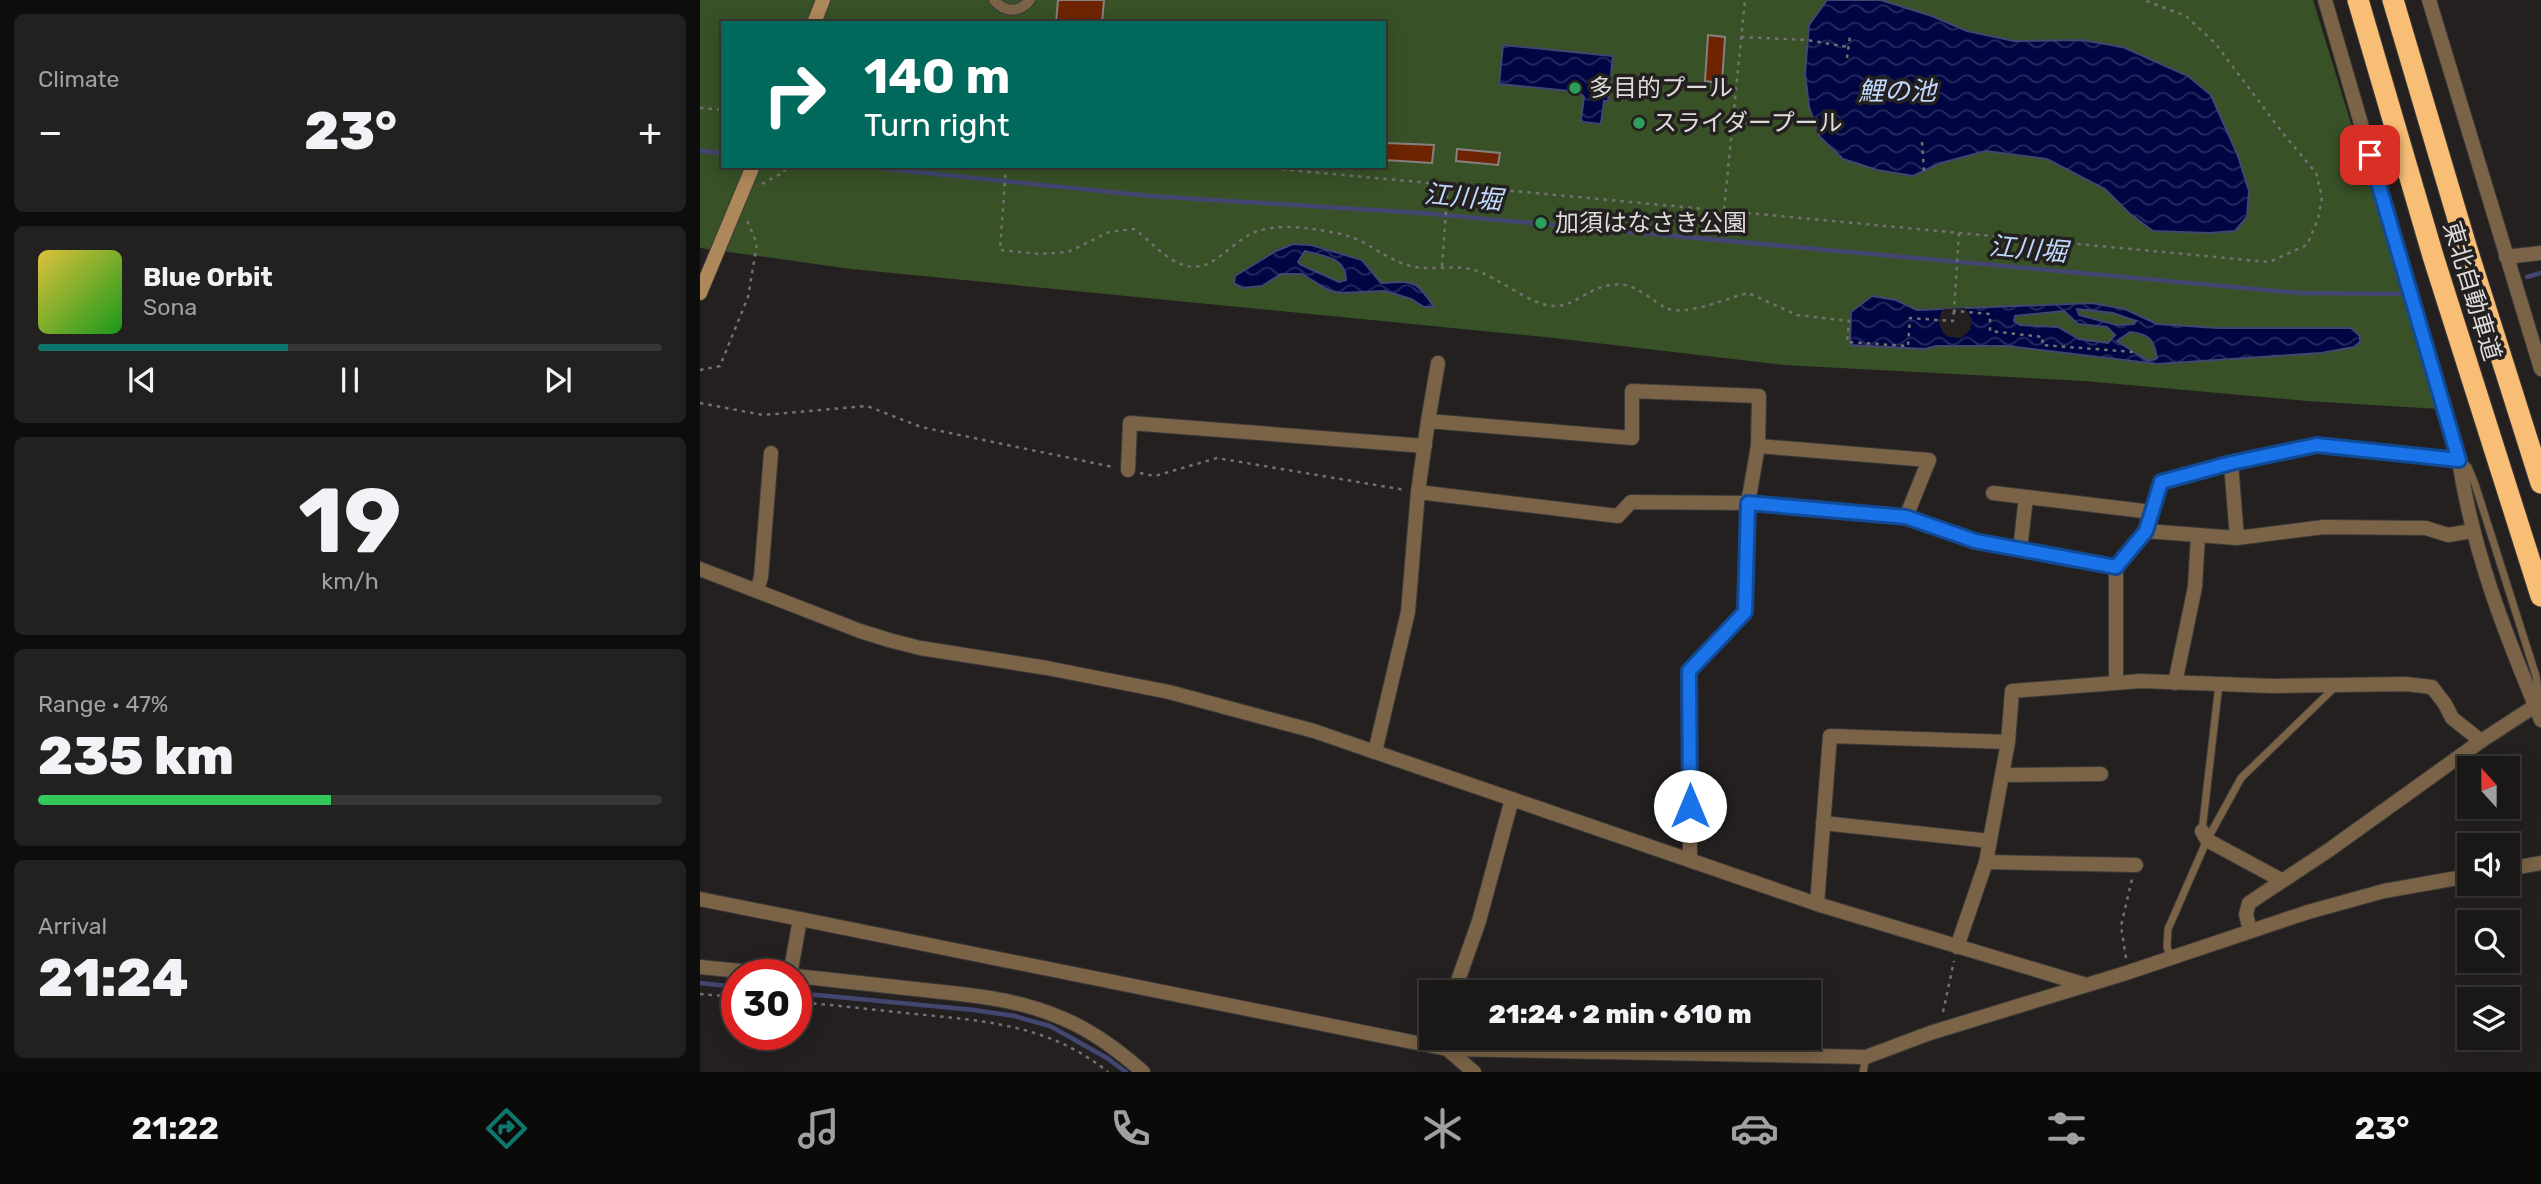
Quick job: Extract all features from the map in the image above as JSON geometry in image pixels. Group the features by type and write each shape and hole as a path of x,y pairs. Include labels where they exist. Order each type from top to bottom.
{"highway":[{"name":"東北自動車道","path":"2358,0 2433,256 2541,596"},
{"name":"東北自動車道","path":"2393,0 2466,246 2541,483"}],"main road":[{"path":"815,21 823,0"},
{"path":"700,293 704,273 753,168"}],"street":[{"path":"993,0 1007,10 1015,10 1030,0"},
{"path":"2250,931 2246,914 2249,903 2329,850 2481,741 2538,713 2508,643 2472,531 2459,460 2325,0"},
{"path":"2429,0 2541,369"},
{"path":"2506,257 2541,253"},
{"path":"1375,752 1408,611 1418,492 1438,363"},
{"path":"1428,421 1632,438 1632,391 1759,396 1758,446 1748,503 1745,612 1689,671 1690,860"},
{"path":"1128,470 1129,423 1425,446"},
{"path":"2116,683 2116,567 2146,531 2161,482 2231,463 2317,445 2459,460"},
{"path":"1758,446 1928,460 1906,517"},
{"path":"757,591 761,577 771,453"},
{"path":"2231,463 2237,538"},
{"path":"1418,492 1618,516 1631,502 1748,503 1906,517 1975,541 2116,567"},
{"path":"1993,493 2152,512"},
{"path":"2020,550 2026,497"},
{"path":"2146,531 2237,538 2324,527 2426,528 2448,535 2472,531"},
{"path":"2175,683 2195,587 2197,536"},
{"path":"700,569 860,631 900,643 1169,692 1314,731 1816,904 2084,984"},
{"path":"1957,947 1986,862 2008,743 2012,691 2116,683 2406,684 2432,687 2452,718 2481,741"},
{"path":"1816,904 1830,736 2008,743"},
{"path":"2002,775 2101,774"},
{"path":"1458,980 1479,921 1512,799"},
{"path":"1823,824 1990,841"},
{"path":"2204,835 2281,880"},
{"path":"1986,862 2136,865"},
{"path":"2520,867 2541,863"},
{"path":"1618,1050 1866,1057 1940,1030 2126,973 2250,931 2384,891 2457,878"},
{"path":"700,899 1419,1041"},
{"path":"793,959 800,919"},
{"path":"700,967 721,969"},
{"path":"812,978 988,997 1028,1006 1082,1028 1123,1054 1143,1072"},
{"path":"1446,1050 1474,1072"}],"lane":[{"path":"2459,460 2468,467 2475,484 2532,664 2539,690 2538,713"},
{"path":"2204,835 2219,684"},
{"path":"2171,958 2167,947 2168,929 2204,835 2241,778 2337,685"},
{"path":"1863,1072 1866,1057"}],"path":[{"path":"1724,210 1745,0"},
{"path":"1270,168 2269,262 2307,245 2318,219 2322,197 2316,173 2215,43 2186,16 2144,0"},
{"path":"1847,58 1850,36"},
{"path":"1741,37 1807,40 1849,47"},
{"path":"700,108 721,110"},
{"path":"1922,142 1924,171"},
{"path":"760,185 784,172 785,168"},
{"path":"1006,168 1000,250 1039,254 1068,252 1109,232 1134,229 1171,260 1195,267 1215,262 1234,245 1255,232 1276,228 1311,228 1353,238 1414,267 1442,266 1476,270 1530,298 1555,306 1610,283 1630,285 1670,310 1689,310 1748,293 1797,315 1849,321 1847,342 1908,346 1910,318 1953,321 1959,233"},
{"path":"1442,266 1448,184"},
{"path":"700,370 720,366 748,298 757,244 746,218 751,207"},
{"path":"1954,310 1990,314 1990,331 2043,337 2042,345 2134,352"},
{"path":"700,403 763,415 867,406 921,428 1156,476 1217,458 1418,492"},
{"path":"2126,973 2121,926 2136,865"},
{"path":"1940,1030 1957,947"},
{"path":"700,994 721,996"},
{"path":"812,1004 980,1020 1015,1026 1051,1038 1082,1053 1108,1072"}],"green space":[{"name":"加須はなさき公園","path":"700,0 2313,0 2439,409 2307,401 2084,381 1784,365 1545,337 851,269 700,248"}],"water":[{"name":"鯉の池","path":"1827,0 1881,0 1932,16 1967,31 2014,41 2082,40 2123,47 2188,76 2211,95 2238,156 2249,191 2247,217 2235,231 2153,231 2129,213 2105,189 2047,159 1986,151 1941,163 1913,176 1877,170 1843,159 1820,137 1809,107 1805,73 1809,25"},
{"name":"多目的プール","path":"1503,45 1613,56 1608,101 1604,101 1601,124 1583,122 1581,119 1584,97 1579,92 1499,84"},
{"path":"1293,244 1311,245 1362,260 1381,283 1413,284 1423,291 1434,307 1424,307 1411,299 1385,291 1340,293 1328,290 1302,274 1281,274 1262,286 1242,288 1234,283 1235,276","holes":["1305,251 1338,262 1345,272 1346,280 1339,282 1301,265 1298,262"]},
{"path":"1872,296 1896,300 1917,310 2092,303 2125,309 2157,324 2219,328 2351,328 2360,336 2360,342 2354,347 2321,353 2157,364 2008,346 1936,346 1925,349 1850,345 1851,312","holes":["2077,309 2113,313 2136,321 2134,324 2117,325 2079,315","2064,311 2078,324 2107,327 2115,335 2108,343 2079,339 2058,327 2020,325 2014,321 2015,316","2130,332 2142,334 2152,342 2157,358 2148,361 2117,341"]}],"pier":[{"path":"1965,308 1972,319 1970,330 1961,338 1944,334 1939,324 1944,309"}],"building":[{"path":"1058,0 1104,0 1102,21 1056,21"},
{"path":"1708,35 1725,37 1722,83 1705,81"},
{"path":"1386,143 1434,145 1432,163 1386,160"},
{"path":"1457,149 1500,153 1498,165 1456,161"}],"waterway":[{"name":"江川堀","path":"700,151 721,153"},
{"name":"江川堀","path":"878,168 1150,196 1422,213 2300,293 2399,294"},
{"name":"江川堀","path":"2527,277 2541,273"},
{"path":"700,983 721,985"},
{"path":"812,995 1014,1016 1050,1026 1107,1058 1126,1072"}],"place":[{"name":"多目的プール","path":"1575,88"},
{"name":"スライダープール","path":"1639,123"},
{"name":"加須はなさき公園","path":"1541,223"}],"route":[{"path":"1690,806 1689,671 1745,612 1748,503 1906,517 1975,541 2116,567 2146,531 2161,482 2231,463 2317,445 2459,460 2370,155"}]}
